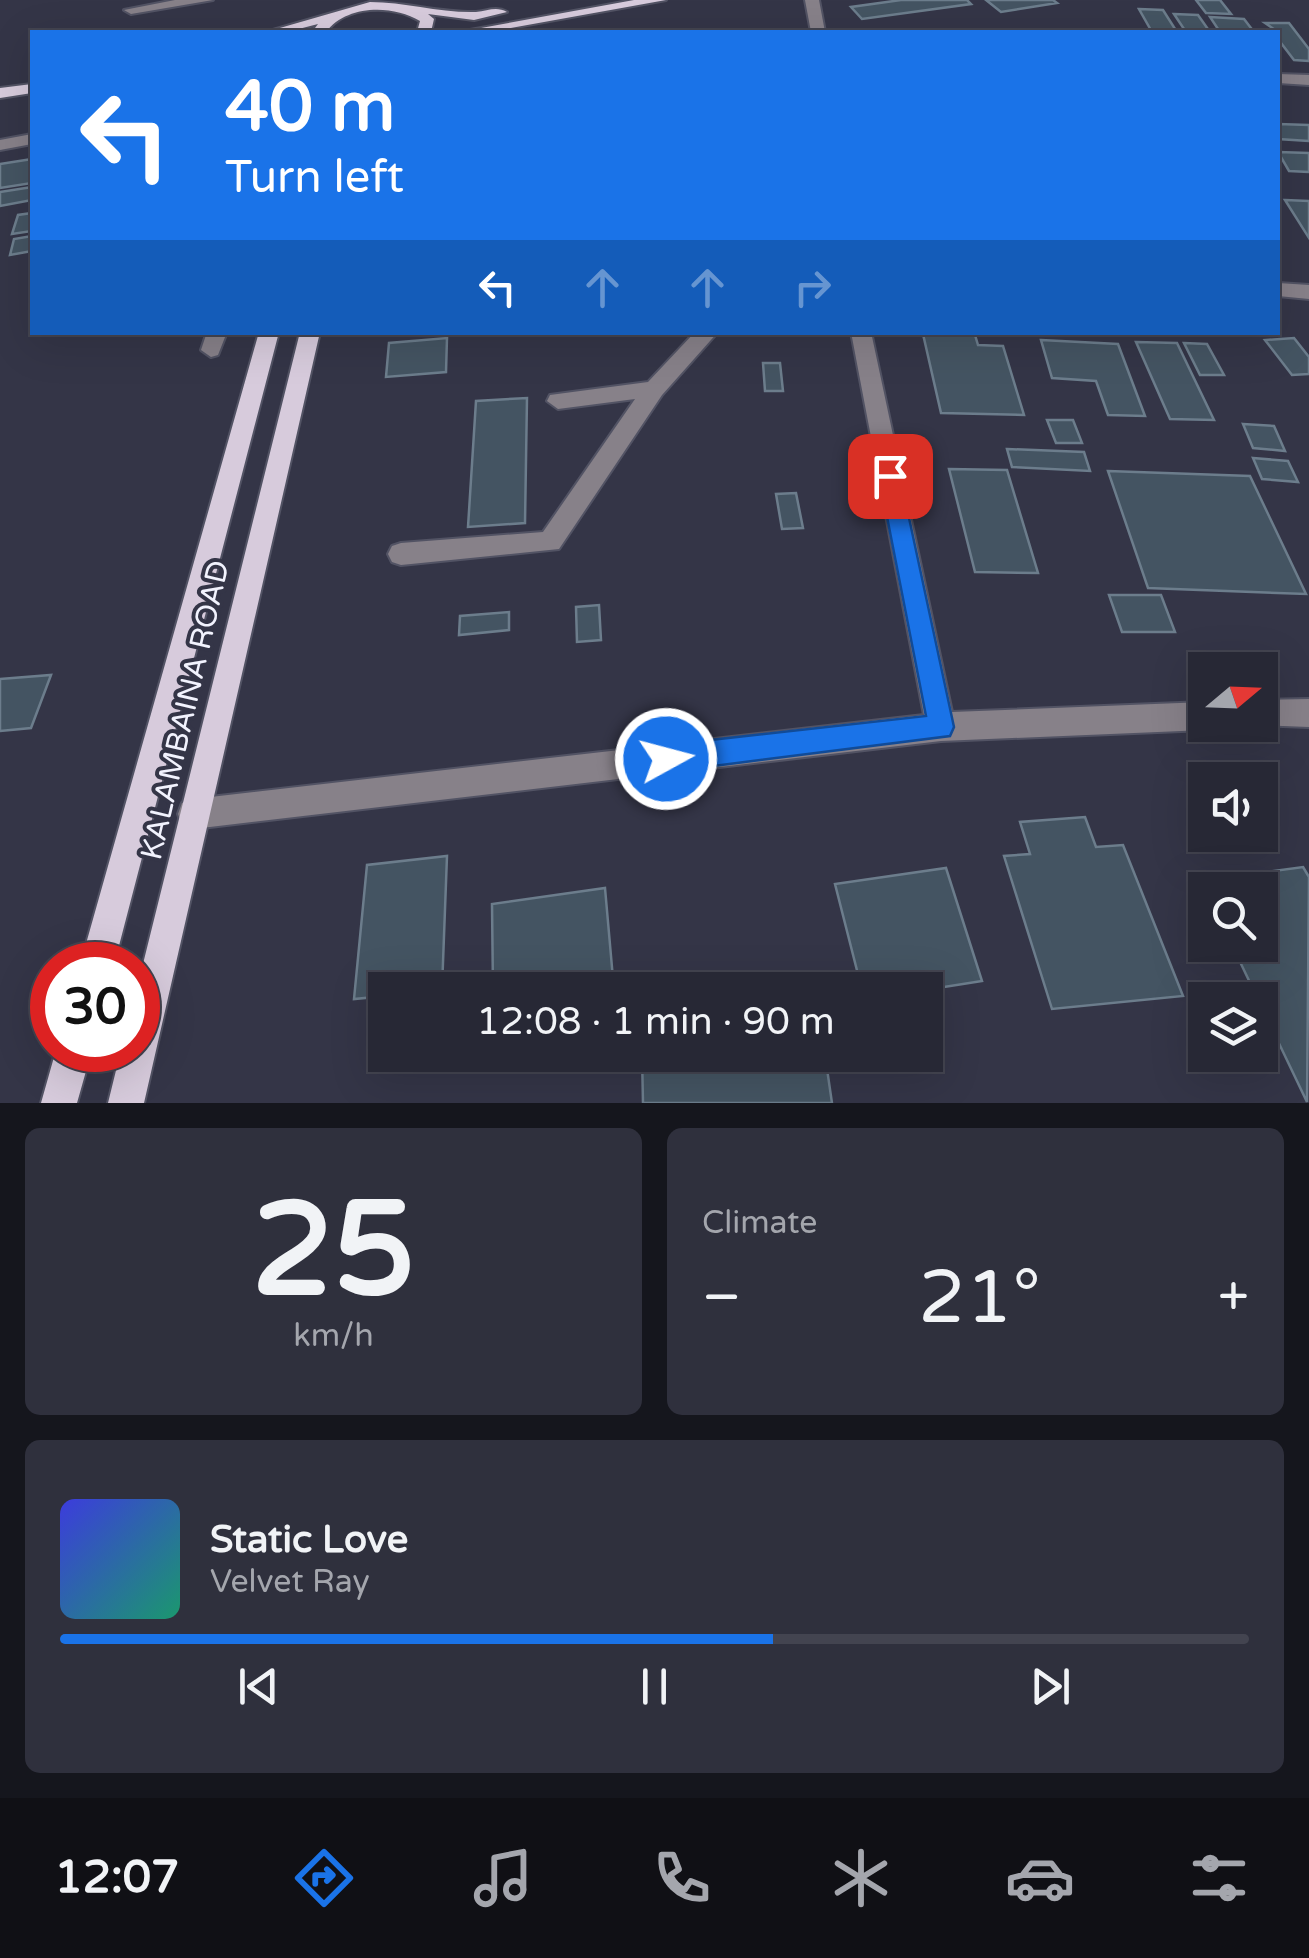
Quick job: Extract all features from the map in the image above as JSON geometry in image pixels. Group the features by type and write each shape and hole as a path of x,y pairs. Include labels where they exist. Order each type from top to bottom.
{"main road":[{"path":"279,30 365,4 403,4 474,16 589,0"},
{"path":"478,30 659,0"},
{"path":"403,4 427,19 424,30"},
{"path":"322,30 343,9"},
{"path":"0,76 30,71"},
{"path":"0,94 30,88"},
{"path":"103,942 268,335"},
{"name":"KALAMBAINA ROAD","path":"126,1103 309,335"},
{"path":"59,1103 68,1072"}],"street":[{"path":"131,11 206,0"},
{"path":"812,0 818,30"},
{"path":"1280,79 1309,80"},
{"path":"0,145 30,139"},
{"path":"1280,290 1309,292"},
{"path":"402,554 550,542 654,389 705,335"},
{"path":"861,335 941,727"},
{"path":"558,401 654,389"},
{"path":"1278,714 1309,713"},
{"path":"193,814 941,727 1188,717"}],"building":[{"path":"901,0 967,0 971,4 862,19 851,7"},
{"path":"986,0 1053,0 1057,3 1001,12"},
{"path":"1196,0 1220,0 1231,14 1206,13"},
{"path":"1139,9 1163,10 1176,30 1151,30"},
{"path":"1174,14 1198,15 1209,30 1185,30"},
{"path":"1210,17 1244,19 1252,30 1219,30"},
{"path":"1265,23 1289,23 1309,49 1309,61 1294,60 1280,42 1280,30"},
{"path":"1280,124 1309,125 1309,141 1280,139"},
{"path":"1280,152 1309,153 1309,172 1289,171"},
{"path":"30,159 30,183 0,188 0,164"},
{"path":"30,187 30,200 0,206 0,192"},
{"path":"1285,200 1309,201 1309,238"},
{"path":"30,213 30,231 12,234 18,215"},
{"path":"30,236 30,251 10,255 14,239"},
{"path":"923,335 975,335 978,345 1003,346 1024,415 941,413"},
{"path":"447,338 446,372 386,377 389,343"},
{"path":"1294,338 1309,357 1309,374 1292,375 1265,340"},
{"path":"1041,340 1118,344 1145,416 1108,415 1096,381 1052,378"},
{"path":"1136,342 1177,343 1214,420 1170,419"},
{"path":"1184,343 1207,344 1224,375 1200,375"},
{"path":"763,363 780,363 783,391 765,391"},
{"path":"527,398 525,523 468,527 476,401"},
{"path":"1047,420 1073,420 1082,443 1056,443"},
{"path":"1243,424 1274,426 1285,451 1253,448"},
{"path":"1007,449 1084,452 1090,471 1012,467"},
{"path":"1253,458 1288,461 1298,482 1262,479"},
{"path":"949,469 1007,470 1038,573 975,572"},
{"path":"1108,471 1250,476 1306,594 1148,588"},
{"path":"796,493 803,528 782,529 776,494"},
{"path":"1109,595 1161,595 1175,632 1122,632"},
{"path":"599,605 601,640 577,642 576,607"},
{"path":"509,612 509,630 459,635 460,616"},
{"path":"51,675 31,728 0,731 0,679"},
{"path":"1085,817 1096,847 1123,845 1183,996 1052,1009 1004,856 1030,854 1020,822"},
{"path":"447,856 443,972 368,972 368,998 354,999 367,865"},
{"path":"1303,867 1309,877 1307,1102 1278,1041 1278,982 1250,982 1240,962 1278,962 1278,872 1267,872"},
{"path":"946,868 982,981 943,987 943,972 857,972 835,884"},
{"path":"605,888 612,972 493,972 492,904"},
{"path":"642,1072 827,1072 832,1103 643,1103"}],"route":[{"path":"666,759 941,727 890,476"}]}
